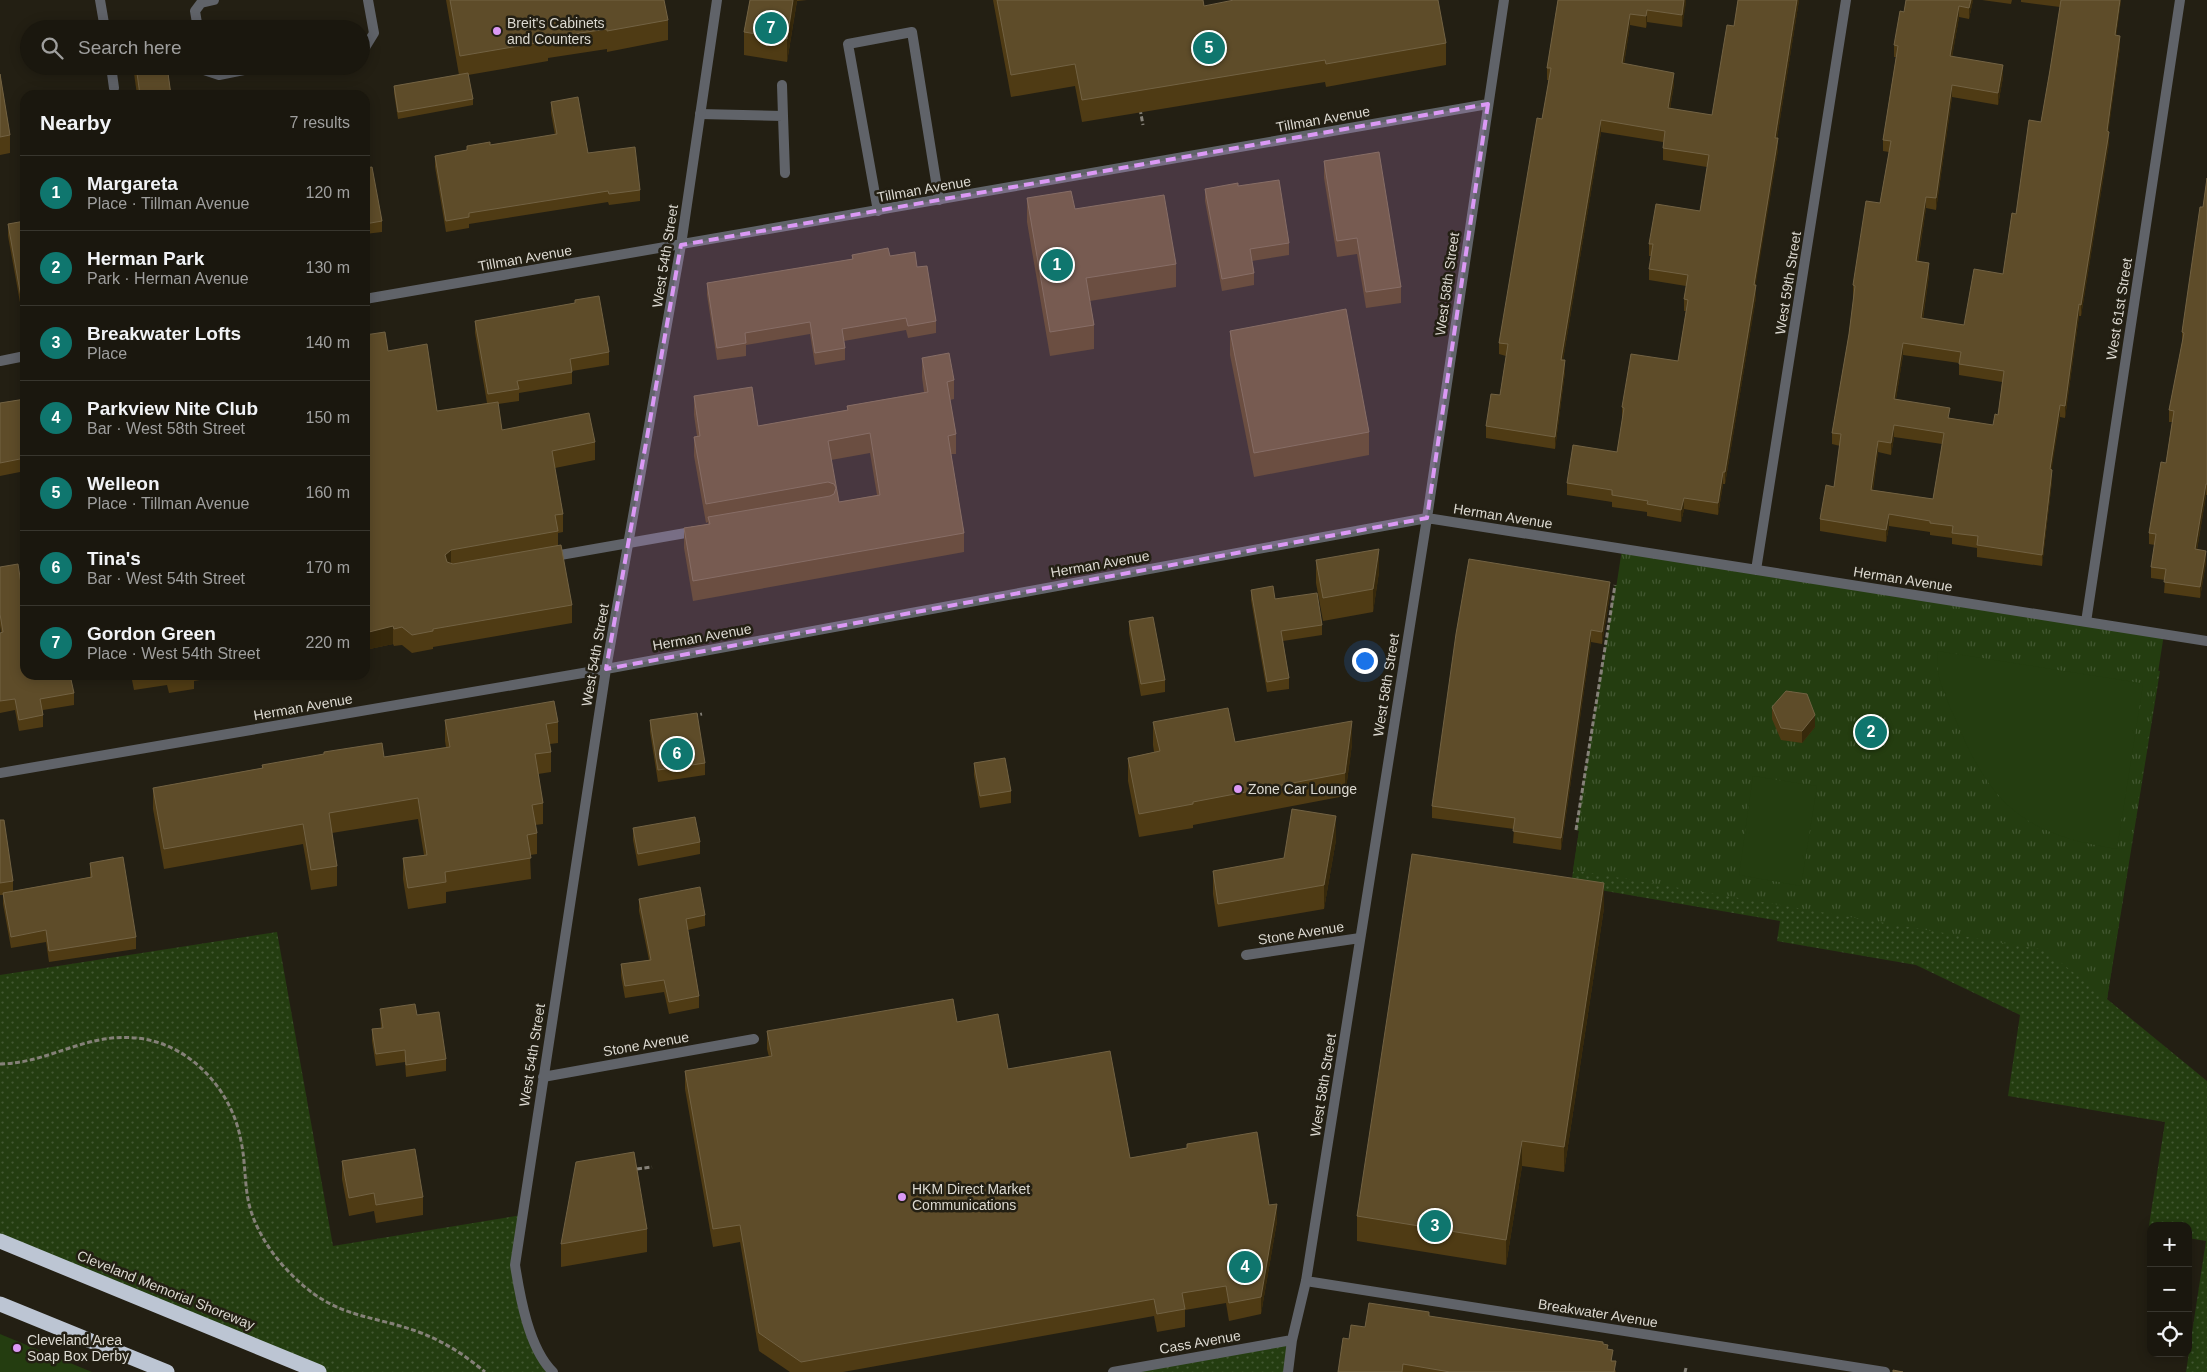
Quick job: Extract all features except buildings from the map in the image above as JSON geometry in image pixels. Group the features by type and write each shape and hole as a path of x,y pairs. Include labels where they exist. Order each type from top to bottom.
{"highway":[{"name":"Cleveland Memorial Shoreway","path":"0,1241 320,1372"},
{"path":"0,1304 167,1372"}],"street":[{"path":"100,0 103,20"},
{"path":"196,20 195,11 201,3 214,0"},
{"path":"368,0 374,33 370,40"},
{"name":"West 54th Street","path":"553,1372 546,1365 524,1315 515,1265 606,669 681,245 717,0"},
{"name":"West 58th Street","path":"1288,1372 1292,1340 1306,1281 1427,518 1504,0"},
{"name":"West 59th Street","path":"1756,570 1846,0"},
{"name":"West 61st Street","path":"2086,622 2180,0"},
{"path":"878,211 848,44 912,32 939,200"},
{"path":"112,75 114,88"},
{"path":"782,85 785,173"},
{"name":"Tillman Avenue","path":"370,298 1488,104"},
{"path":"700,114 783,116"},
{"path":"0,361 20,357"},
{"name":"Herman Avenue","path":"0,773 606,669 1427,518 2207,641"},
{"path":"536,560 703,530"},
{"name":"Stone Avenue","path":"1246,955 1360,938"},
{"name":"Stone Avenue","path":"543,1077 754,1039"},
{"name":"Breakwater Avenue","path":"1306,1281 1886,1372"},
{"name":"Cass Avenue","path":"1113,1372 1292,1340"}],"path":[{"path":"1139,106 1143,126"},
{"path":"1576,830 1614,585"},
{"path":"689,717 702,714"},
{"path":"0,1064 32,1061 82,1042 122,1037 148,1040 172,1048 197,1065 221,1089 235,1115 242,1143 246,1191 255,1222 269,1247 293,1276 335,1308 407,1329 436,1340 462,1354 485,1372"},
{"path":"638,1169 652,1167"}],"highlighted area":[{"path":"1488,104 1427,518 606,669 681,245"}],"green space":[{"path":"1622,549 2164,634 2107,999 2045,950 1573,870"},
{"path":"1615,585 2160,671 2107,999 2207,1081 2207,1372 2186,1372 2188,1357 2192,1357 2192,1333 2206,1241 2192,1239 2192,1222 2150,1222 2165,1122 2008,1096 2020,1015 1916,965 1777,941 1780,921 1571,885 1579,831 1576,830"},
{"path":"1937,651 2141,683 2143,685 2117,849 2061,836 2039,827 2019,815 2002,800 1987,781 1973,758 1960,730 1939,677"},
{"path":"1753,776 1817,786 1801,886 1739,875"},
{"path":"277,932 333,1246 522,1215 515,1265 523,1315 553,1372 319,1372 0,1241 0,975"},
{"name":"Cleveland Area Soap Box Derby","path":"0,1334 92,1372 0,1372"},
{"path":"1292,1340 1288,1372 1113,1372"}],"place":[{"name":"Gordon Green","path":"771,28"},
{"name":"Breit's Cabinets and Counters","path":"497,31"},
{"name":"Welleon","path":"1209,48"},
{"name":"Margareta","path":"1057,265"},
{"name":"Herman Park","path":"1871,732"},
{"name":"Tina's","path":"677,754"},
{"name":"Zone Car Lounge","path":"1238,789"},
{"name":"HKM Direct Market Communications","path":"902,1197"},
{"name":"Breakwater Lofts","path":"1435,1226"},
{"name":"Parkview Nite Club","path":"1245,1267"},
{"name":"Cleveland Area Soap Box Derby","path":"17,1348"}]}
